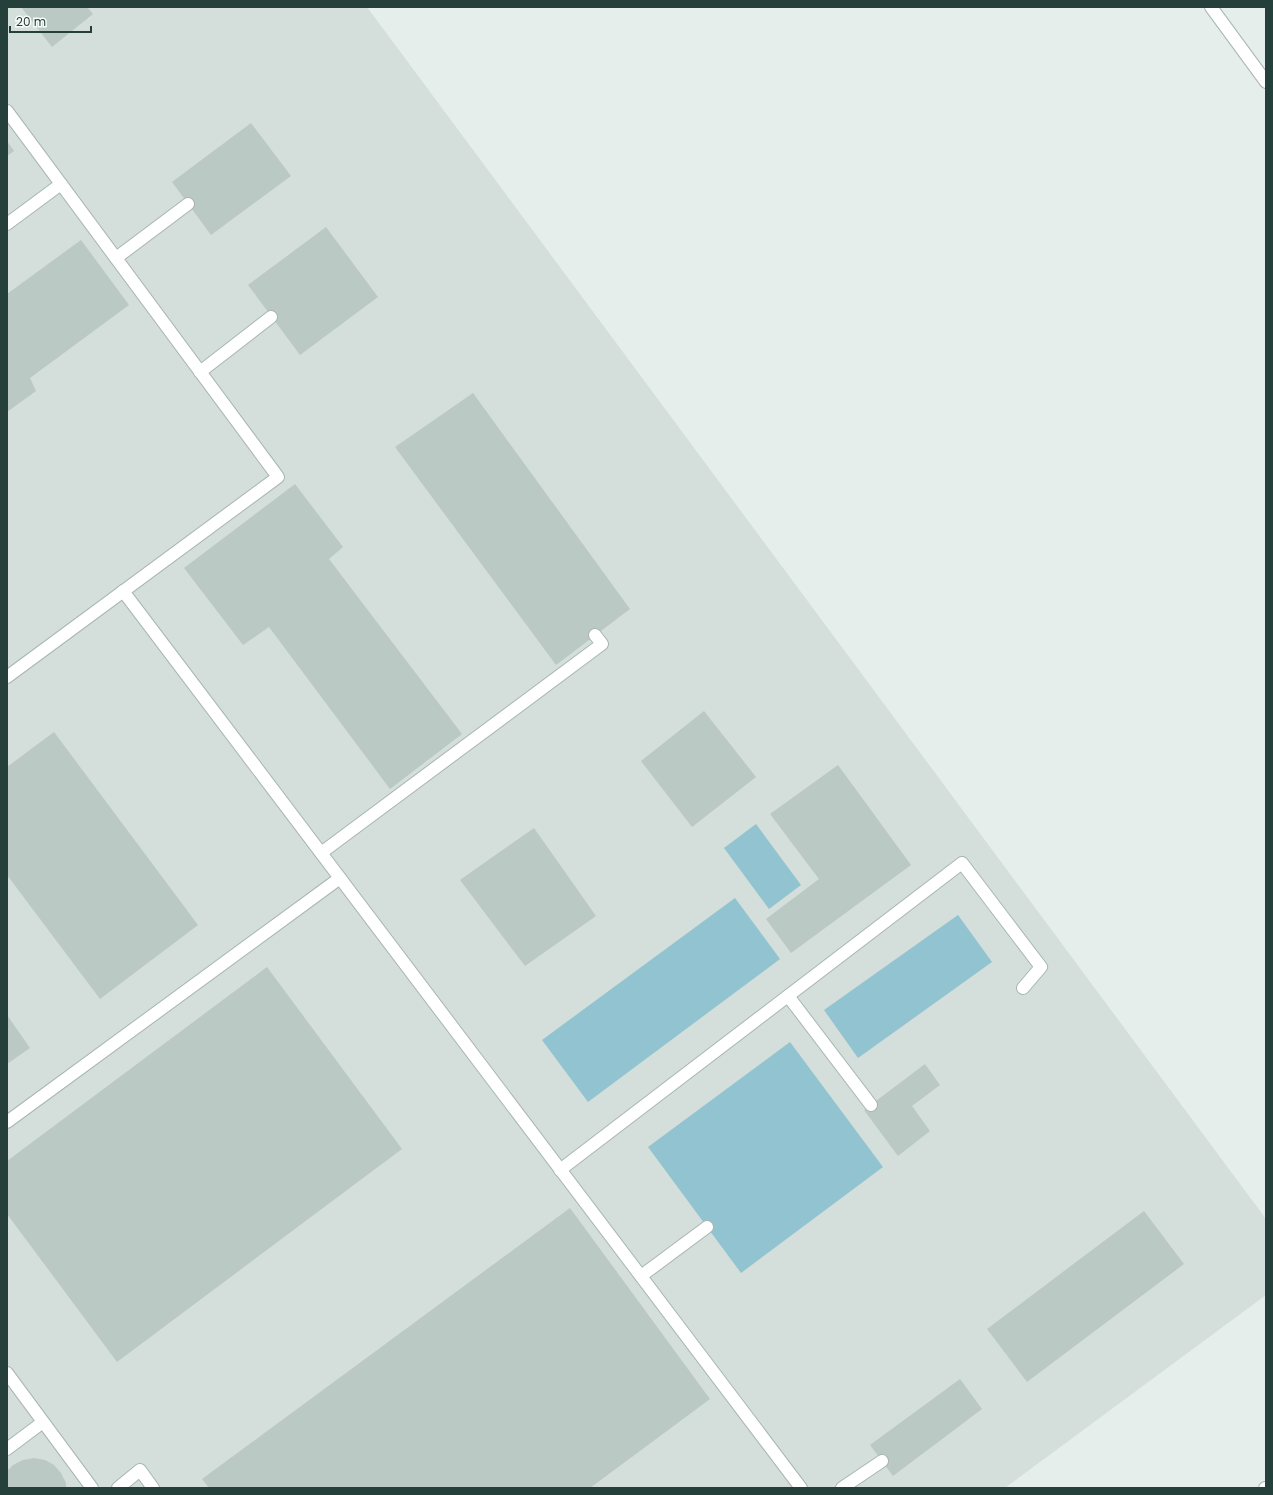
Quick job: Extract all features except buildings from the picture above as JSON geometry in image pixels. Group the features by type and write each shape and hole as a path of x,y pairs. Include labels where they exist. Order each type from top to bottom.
{"lane":[{"path":"1211,7 1266,82"},
{"path":"7,111 278,477 7,677"},
{"path":"7,224 61,184"},
{"path":"116,258 188,204"},
{"path":"200,372 271,317"},
{"path":"123,591 801,1488"},
{"path":"321,853 432,764 602,644 595,635"},
{"path":"560,1170 962,863 1041,967 1023,988"},
{"path":"7,1122 340,878"},
{"path":"788,996 871,1104"},
{"path":"641,1276 707,1227"},
{"path":"7,1373 92,1488"},
{"path":"7,1449 43,1422"},
{"path":"842,1488 882,1461"},
{"path":"118,1488 140,1470 153,1488"}],"shaded area":[{"path":"7,7 367,7 1266,1219 1266,1295 1005,1488 7,1488"}],"water":[{"path":"756,824 801,885 769,909 724,848"},
{"path":"735,898 780,959 588,1102 542,1040"},
{"path":"958,915 992,962 858,1058 824,1010"},
{"path":"790,1042 883,1167 741,1273 648,1147"}]}
